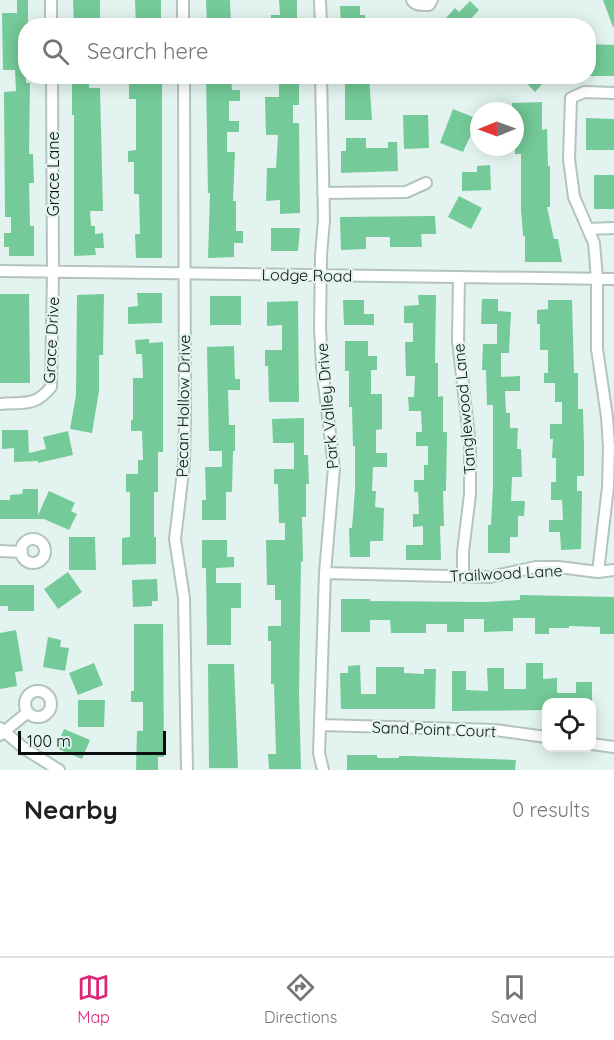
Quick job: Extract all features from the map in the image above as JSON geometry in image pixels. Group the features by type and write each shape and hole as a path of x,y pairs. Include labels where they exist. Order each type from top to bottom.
{"street":[{"path":"51,0 51,18"},
{"path":"183,0 183,18"},
{"path":"320,0 321,18"},
{"path":"412,0 420,5 429,5 432,0"},
{"name":"Grace Lane","path":"52,84 53,272"},
{"name":"Pecan Hollow Drive","path":"184,84 184,463 175,538 184,598 187,770"},
{"name":"Park Valley Drive","path":"321,84 323,194 320,328 334,468 325,573 319,753 322,770"},
{"path":"598,572 608,487 610,417 597,349 597,279 594,243 574,197 569,159 571,98 584,93 614,93"},
{"path":"323,194 406,192 426,183"},
{"path":"588,229 614,228"},
{"name":"Lodge Road","path":"0,271 614,279"},
{"name":"Grace Drive","path":"0,404 34,402 42,398 51,387 53,272"},
{"name":"Tanglewood Lane","path":"459,277 458,341 470,446 470,494 463,552 463,577"},
{"path":"0,551 22,552"},
{"name":"Trailwood Lane","path":"325,573 490,577 536,567 559,567 598,572 614,570"},
{"path":"28,712 1,732 59,770"},
{"name":"Sand Point Court","path":"321,724 495,730 542,736"},
{"path":"596,745 614,747"}],"building":[{"path":"17,0 28,0 28,18 18,18 18,84 30,84 29,154 33,154 34,183 29,183 30,226 34,226 34,256 9,256 9,247 4,247 4,233 11,233 11,217 5,217 4,92 16,91 15,70 3,70 2,13 17,13"},
{"path":"73,0 100,0 100,18 74,18"},
{"path":"135,0 161,0 161,18 136,18"},
{"path":"206,0 230,0 231,18 207,18"},
{"path":"279,0 297,0 297,18 271,18 271,15 280,15"},
{"path":"603,0 614,0 614,27 613,27"},
{"path":"470,1 479,10 472,18 446,18 455,8 459,12"},
{"path":"340,6 360,6 360,15 365,15 365,18 341,18"},
{"path":"596,44 614,45 614,76 596,76"},
{"path":"72,84 89,84 89,88 100,88 103,211 90,211 91,226 95,226 95,234 103,233 104,248 95,248 96,255 74,256 74,115 72,115"},
{"path":"129,84 162,84 162,258 136,258 135,234 140,234 139,194 134,194 134,162 128,162 128,151 136,150 136,99 129,99"},
{"path":"206,84 232,84 232,90 240,90 240,101 229,101 229,121 239,121 239,132 227,132 227,152 235,152 233,201 236,201 236,231 243,231 243,243 234,243 234,257 208,258 210,193 208,193"},
{"path":"279,84 299,84 299,105 293,105 293,123 299,123 300,213 280,214 280,200 266,201 267,168 276,168 278,135 266,135 265,97 279,97"},
{"path":"345,84 370,84 372,120 345,120"},
{"path":"528,84 542,84 535,92"},
{"path":"542,102 542,130 547,129 548,166 550,166 550,207 547,207 554,239 558,239 562,262 525,262 525,236 523,236 521,209 524,103"},
{"path":"453,109 470,116 470,137 463,152 440,143"},
{"path":"403,115 428,115 429,148 404,149"},
{"path":"586,118 614,119 614,150 586,150"},
{"path":"346,138 366,138 366,148 388,148 388,142 397,142 398,171 341,173 341,151 346,151"},
{"path":"490,165 491,190 462,191 462,172 477,172 477,166"},
{"path":"594,175 614,175 614,209 594,209"},
{"path":"459,196 482,208 471,229 448,217"},
{"path":"435,216 436,234 421,234 422,247 390,247 390,237 366,237 366,249 341,250 340,217"},
{"path":"271,228 300,228 298,251 271,251"},
{"path":"137,293 162,293 162,323 128,324 128,307 138,306"},
{"path":"0,294 29,294 30,383 0,383"},
{"path":"104,294 103,355 99,355 99,391 92,433 70,429 76,395 77,295"},
{"path":"418,295 436,295 435,363 438,363 438,397 443,396 443,432 447,432 446,491 443,491 444,526 440,526 441,560 406,560 406,545 423,545 423,526 413,527 413,514 419,514 418,492 414,492 414,480 424,480 424,465 428,465 428,446 416,446 416,432 422,432 421,411 409,411 408,397 414,397 415,376 406,376 405,342 413,342 413,323 404,323 404,306 419,305"},
{"path":"210,296 241,296 241,325 210,325"},
{"path":"482,299 498,299 498,311 511,312 509,353 501,353 501,377 520,376 520,391 505,391 506,413 510,413 510,428 518,428 517,449 521,449 522,477 512,477 511,501 525,501 524,516 518,516 518,537 510,537 510,553 488,553 488,525 491,525 493,486 493,405 487,405 486,370 482,370 483,344 497,344 497,324 481,324"},
{"path":"343,300 364,300 364,314 374,314 374,325 344,325"},
{"path":"548,300 572,300 574,373 578,373 578,409 583,409 584,476 577,476 577,491 582,491 581,549 561,550 560,532 549,532 549,520 563,520 562,500 551,500 551,482 556,482 556,458 552,458 553,439 550,439 550,424 562,424 562,402 555,402 555,383 544,383 544,373 548,373 548,350 540,350 540,324 537,324 537,310 548,309"},
{"path":"298,301 299,402 269,402 265,350 282,350 282,325 267,326 267,302"},
{"path":"149,339 149,343 163,342 163,452 158,452 158,492 154,492 156,564 122,565 122,538 130,537 130,492 126,492 126,474 138,474 138,460 143,460 142,431 131,431 133,378 143,378 142,354 136,354 135,340"},
{"path":"345,341 368,341 368,356 377,356 377,370 371,370 371,394 382,394 382,429 376,430 376,453 387,453 387,467 373,467 372,491 376,491 375,507 384,508 383,541 370,541 370,557 350,557 349,528 352,528 355,490 355,446 353,446 352,407 349,407 349,371 345,371"},
{"path":"234,346 235,379 240,379 240,390 228,390 229,425 235,425 232,492 226,492 226,520 202,520 202,500 206,500 205,467 222,467 222,451 209,451 207,347"},
{"path":"304,418 304,455 308,455 309,484 306,484 306,517 302,517 299,694 301,769 269,769 268,754 276,754 274,684 271,684 271,641 268,641 268,626 281,626 281,600 275,600 275,585 267,585 266,540 285,540 285,523 279,523 278,484 274,484 274,469 294,469 294,443 273,443 272,419"},
{"path":"2,430 28,430 29,453 46,449 43,437 68,431 73,455 38,463 38,461 14,462 14,448 2,449"},
{"path":"23,489 38,489 38,515 49,491 75,503 71,511 77,514 69,530 44,519 0,519 0,500 10,500 10,495 22,494"},
{"path":"69,537 95,537 96,570 69,570"},
{"path":"202,540 227,540 227,557 234,557 234,567 216,568 216,583 241,583 241,608 231,608 231,645 207,645 206,568 202,568"},
{"path":"68,572 82,592 58,609 44,589"},
{"path":"157,579 158,601 152,601 152,606 133,607 132,580"},
{"path":"0,585 34,585 34,611 8,611 8,606 0,606"},
{"path":"520,595 614,597 614,634 600,634 600,627 569,626 569,628 549,628 549,634 535,634 535,618 513,618 513,631 484,632 484,619 464,619 464,632 447,632 447,624 426,624 426,633 391,633 390,620 370,620 370,632 341,632 341,599 484,602 520,600"},
{"path":"134,624 163,624 164,757 158,757 158,770 136,770 137,731 143,731 143,702 131,702 131,691 134,691"},
{"path":"16,630 23,671 15,672 17,686 0,689 0,633"},
{"path":"48,637 61,640 60,647 69,648 65,671 43,667"},
{"path":"94,663 103,685 78,695 69,673"},
{"path":"526,663 543,663 543,679 557,678 557,693 576,693 576,682 592,682 592,698 542,698 542,710 452,711 452,671 466,671 466,690 488,691 487,668 504,668 504,689 526,689"},
{"path":"208,664 234,664 238,768 209,768"},
{"path":"360,665 361,694 376,694 376,667 404,667 404,673 424,674 424,669 436,669 435,709 341,709 340,673 348,673 348,666"},
{"path":"78,700 105,700 104,727 78,727"},
{"path":"64,729 90,740 82,759 56,748"},
{"path":"347,755 377,755 377,758 410,756 516,760 515,770 347,770"}]}
